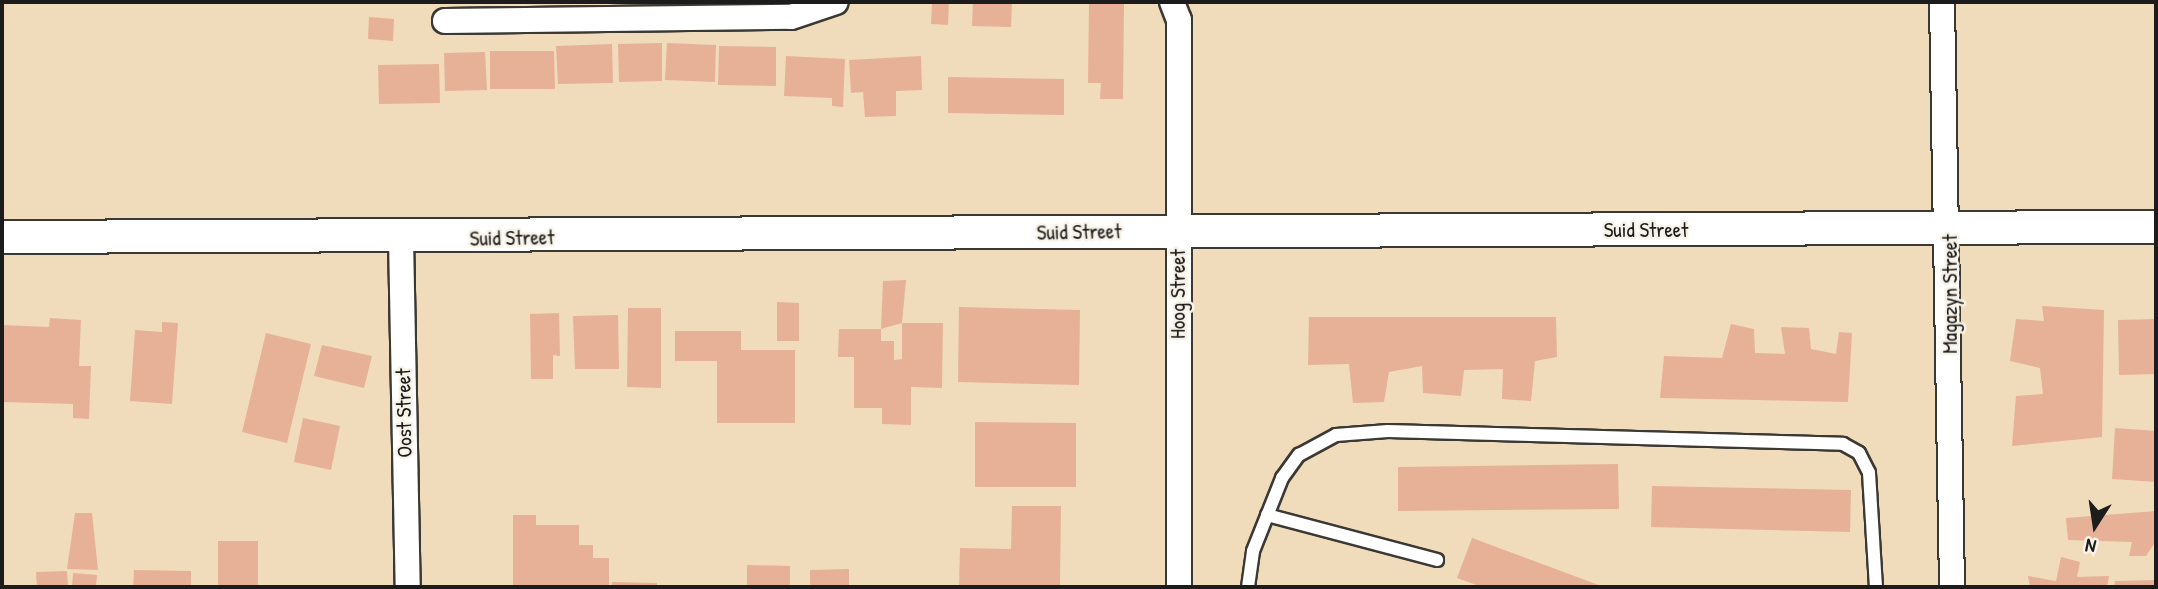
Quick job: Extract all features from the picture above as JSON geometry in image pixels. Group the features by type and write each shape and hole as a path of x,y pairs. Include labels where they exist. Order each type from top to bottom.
{"street":[{"path":"445,21 791,17 836,2"},
{"name":"Hoog Street","path":"1172,2 1179,20 1179,587"},
{"name":"Magazyn Street","path":"1942,2 1949,225 1952,587"},
{"name":"Suid Street","path":"2,237 401,239 1949,225 2156,227"},
{"name":"Oost Street","path":"401,239 408,587"}],"lane":[{"path":"1248,587 1267,515 1299,456 1336,435 1388,431 1843,444 1859,453 1869,473 1876,587"},
{"path":"1267,515 1437,559"}],"building":[{"path":"932,2 949,2 948,25 931,24"},
{"path":"973,2 1012,2 1011,27 972,26"},
{"path":"1089,2 1124,2 1123,99 1100,99 1101,83 1088,83"},
{"path":"369,17 394,19 393,41 368,39"},
{"path":"662,43 662,81 619,82 618,44"},
{"path":"667,43 716,45 715,82 665,80"},
{"path":"612,44 613,83 558,84 556,46"},
{"path":"719,46 776,47 776,86 718,85"},
{"path":"490,51 554,51 555,89 490,89"},
{"path":"485,52 487,90 445,91 444,53"},
{"path":"786,56 845,59 843,107 832,106 832,98 784,96"},
{"path":"921,56 922,90 896,91 896,116 865,117 863,92 851,93 849,60"},
{"path":"439,64 440,103 379,104 378,65"},
{"path":"948,77 1064,79 1064,115 948,113"},
{"path":"906,280 902,323 881,329 883,281"},
{"path":"777,302 799,303 799,341 777,341"},
{"path":"2042,306 2104,310 2102,437 2012,446 2016,396 2043,394 2040,368 2010,361 2016,319 2044,321"},
{"path":"959,307 1080,310 1079,385 958,382"},
{"path":"628,308 661,308 661,388 627,387"},
{"path":"559,313 560,356 553,355 553,379 531,379 530,314"},
{"path":"618,315 619,369 575,369 573,316"},
{"path":"1309,317 1556,317 1557,357 1535,361 1531,401 1502,399 1503,369 1464,370 1461,396 1423,393 1422,366 1389,372 1384,402 1353,403 1349,364 1308,365"},
{"path":"50,318 81,320 79,366 91,366 89,419 73,418 73,404 2,402 2,325 49,327"},
{"path":"2156,319 2156,374 2119,375 2118,320"},
{"path":"162,322 178,323 172,404 130,401 135,330 162,332"},
{"path":"902,323 943,323 942,388 911,387 911,425 882,424 882,408 854,408 854,357 838,357 839,329 881,329 881,341 894,341 894,360 902,359"},
{"path":"1731,324 1754,329 1755,353 1785,354 1781,327 1809,328 1811,349 1836,354 1839,332 1852,333 1848,402 1660,398 1664,356 1722,358"},
{"path":"675,331 741,331 741,350 795,350 795,423 717,423 717,361 675,361"},
{"path":"266,333 311,344 287,443 242,432"},
{"path":"322,345 372,356 364,388 314,376"},
{"path":"303,418 340,426 331,470 294,462"},
{"path":"975,422 1076,423 1076,487 975,487"},
{"path":"2115,428 2156,431 2156,482 2112,479"},
{"path":"1618,464 1619,509 1398,511 1398,467"},
{"path":"1652,486 1851,490 1850,532 1651,527"},
{"path":"1012,506 1061,506 1060,587 959,587 960,548 1011,549"},
{"path":"2156,511 2156,541 2146,556 2129,556 2132,542 2068,540 2066,518"},
{"path":"75,513 92,513 98,570 67,569"},
{"path":"513,515 536,515 536,525 579,525 579,545 593,545 593,558 609,558 609,587 513,587"},
{"path":"1472,538 1604,587 1482,587 1457,578"},
{"path":"218,541 258,541 258,587 218,587"},
{"path":"2061,557 2080,562 2077,577 2109,576 2107,587 2030,587 2028,576 2056,581"},
{"path":"747,565 790,566 790,587 747,587"},
{"path":"849,569 849,587 810,587 810,570"},
{"path":"134,570 191,571 191,587 133,587"},
{"path":"67,571 68,587 37,587 36,572"},
{"path":"73,573 97,575 96,587 72,587"},
{"path":"2156,580 2156,587 2114,587 2115,581"},
{"path":"612,582 657,583 657,587 612,587"}]}
